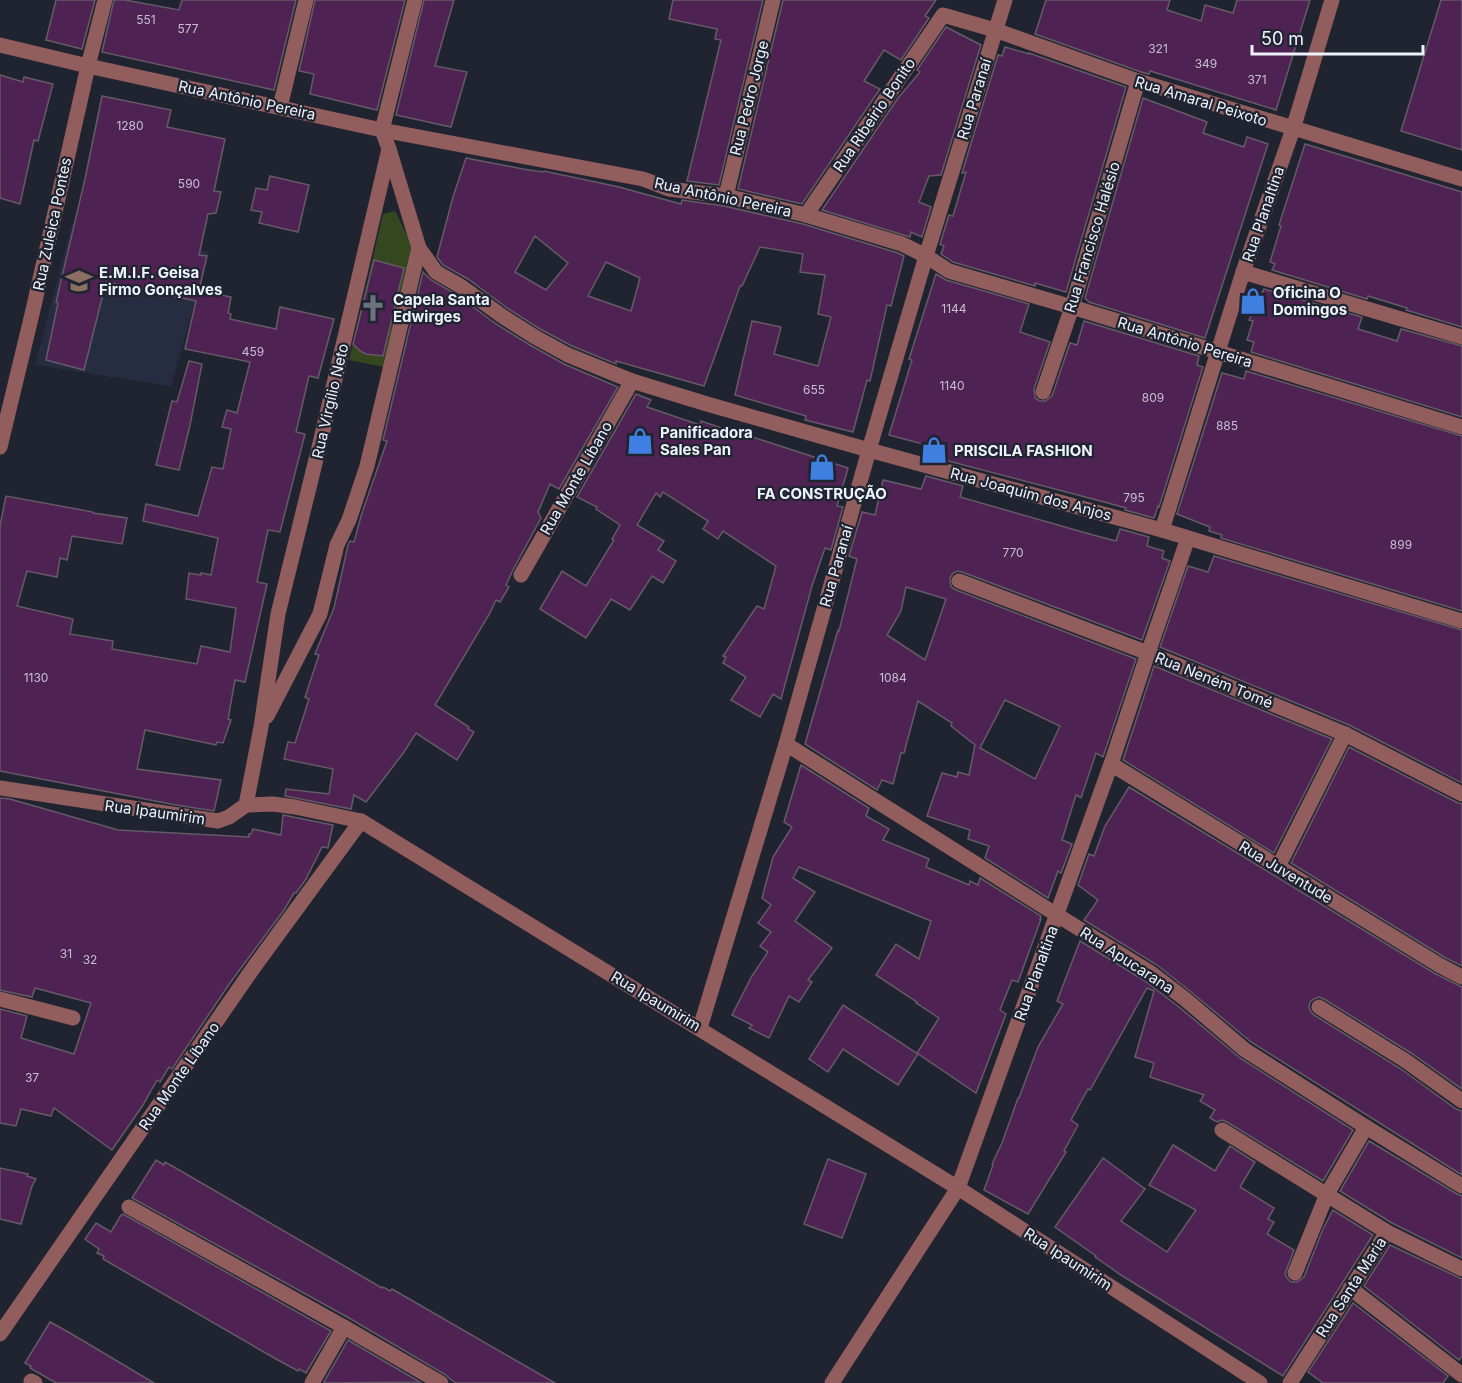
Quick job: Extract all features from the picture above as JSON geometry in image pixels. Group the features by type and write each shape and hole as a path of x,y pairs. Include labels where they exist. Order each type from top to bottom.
{"street":[{"name":"Rua Zuleica Pontes","path":"0,447 105,0"},
{"path":"280,107 306,0"},
{"path":"389,149 382,130 415,0"},
{"name":"Rua Pedro Jorge","path":"726,196 773,0"},
{"name":"Rua Paranaí","path":"700,1028 786,744 926,256 1005,0"},
{"name":"Rua Planaltina","path":"1162,530 1243,272 1293,129 1332,0"},
{"name":"Rua Amaral Peixoto","path":"943,15 995,30 1138,81 1462,179"},
{"name":"Rua Ribeirio Bonito","path":"806,215 943,15"},
{"name":"Rua Antônio Pereira","path":"0,45 382,130 643,179 669,189 726,196 806,215 902,244 949,271 1462,427"},
{"name":"Rua Francisco Halésio","path":"1042,392 1072,307 1138,81"},
{"name":"Rua Joaquim dos Anjos","path":"389,149 419,248 436,272 527,332 568,355 632,381 869,450 1162,530 1462,621"},
{"name":"Rua Virgílio Neto","path":"246,805 261,727 278,614 389,149"},
{"path":"261,727 320,614 337,545 349,520 367,466 419,248"},
{"path":"1243,272 1462,337"},
{"name":"Rua Monte Líbano","path":"521,575 632,381"},
{"name":"Rua Planaltina","path":"832,1383 958,1188 1112,764 1188,538"},
{"name":"Rua Neném Tomé","path":"959,581 1148,653 1345,734 1462,794"},
{"path":"1278,867 1345,734"},
{"name":"Rua Apucarana","path":"786,744 1151,973 1245,1050 1462,1186"},
{"name":"Rua Juventude","path":"1112,764 1462,977"},
{"name":"Rua Ipaumirim","path":"0,789 218,821 229,817 246,805 273,804 361,821 958,1188 1260,1383"},
{"name":"Rua Monte Líbano","path":"0,1334 254,967 361,821"},
{"path":"0,999 73,1018"},
{"path":"1319,1007 1406,1061 1462,1101"},
{"path":"1295,1273 1327,1194 1366,1127"},
{"path":"1222,1130 1387,1232"},
{"path":"129,1208 345,1327 441,1383"},
{"name":"Rua Santa Maria","path":"1290,1383 1387,1232 1462,1269"},
{"path":"1350,1288 1462,1375"},
{"path":"312,1383 345,1327"}],"shaded area":[{"path":"72,224 209,252 171,386 35,365"}],"green space":[{"path":"395,211 415,251 384,367 349,360 383,214"}],"building":[{"path":"56,0 95,0 82,49 46,40"},
{"path":"114,0 179,10 182,0 296,0 274,90 102,52"},
{"path":"315,0 405,0 377,110 310,94 314,74 299,71"},
{"path":"424,0 454,0 435,66 467,72 451,127 396,115"},
{"path":"673,0 763,0 719,185 687,181 721,40 715,39 717,29 669,19"},
{"path":"783,0 936,0 925,16 929,18 901,60 884,50 864,81 880,89 802,204 738,189"},
{"path":"1046,0 1170,0 1167,10 1201,21 1205,5 1233,13 1237,0 1310,0 1276,110 1150,71 1149,74 1141,72 1035,34"},
{"path":"1441,0 1462,0 1462,150 1401,131"},
{"path":"946,27 981,45 941,175 929,176 919,202 931,207 922,237 911,232 910,237 822,210 898,98 920,72 917,70"},
{"path":"1005,47 1029,53 1126,87 1066,292 1035,283 1035,286 953,262 941,254 944,246 940,244 949,215 953,216 966,172 962,173 998,55 1002,56"},
{"path":"0,75 23,82 24,77 53,84 38,141 34,140 20,204 0,198"},
{"path":"102,96 171,110 167,127 225,139 214,191 221,192 216,213 208,214 199,255 207,256 199,290 231,297 228,313 231,314 230,319 276,329 280,307 334,319 318,378 309,376 296,432 305,434 280,532 268,530 257,582 267,584 245,682 235,680 228,719 231,720 223,743 217,742 216,745 145,730 137,769 221,780 214,811 0,771 0,526 6,496 127,518 122,544 72,536 67,560 60,558 57,577 27,571 17,606 73,619 70,634 113,641 112,649 197,664 201,646 230,652 236,608 186,599 189,573 211,575 218,538 143,521 146,504 198,516 212,467 223,469 231,429 222,427 227,410 237,413 250,362 185,349 196,301 106,282 84,370 46,360 58,303 56,302"},
{"path":"1143,98 1207,122 1203,133 1244,147 1247,137 1268,144 1205,338 1089,302 1085,298"},
{"path":"1305,144 1462,192 1462,327 1368,296 1367,299 1272,270 1275,264 1270,262 1281,226 1279,225"},
{"path":"466,158 619,187 681,204 682,200 724,206 803,224 904,256 891,306 887,305 870,381 867,380 853,432 805,420 806,416 735,395 752,321 781,327 774,354 818,366 831,317 818,314 825,275 800,272 803,254 760,247 740,286 704,386 616,361 616,364 572,346 540,329 468,279 443,265 437,257","holes":["535,236 568,263 546,290 515,272","606,262 640,278 631,311 588,296"]},
{"path":"270,176 309,185 298,232 259,223 262,212 251,210 256,188 267,190"},
{"path":"374,260 404,268 383,356 366,354 353,344"},
{"path":"423,272 431,280 530,345 564,364 618,387 559,489 550,484 538,512 541,518 506,585 509,587 500,602 496,600 435,705 474,732 457,760 416,733 366,802 354,795 351,809 285,796 286,789 329,794 333,769 284,759 288,742 295,743 309,699 305,697 319,655 315,654 334,608 348,545 350,541 354,542 387,441 383,440"},
{"path":"936,274 946,280 1029,304 1020,332 1050,342 1034,389 1035,398 1040,401 1045,401 1052,396 1070,343 1077,345 1084,321 1199,356 1197,365 1203,367 1154,518 1108,503 933,457 934,453 922,449 923,444 889,435 912,360 909,359"},
{"path":"1264,289 1362,317 1358,329 1397,341 1401,329 1462,346 1462,417 1251,352 1254,342 1247,340 1253,321 1249,320"},
{"path":"189,361 202,364 179,470 156,465 172,401 177,402"},
{"path":"1246,371 1462,436 1462,611 1221,538 1222,535 1209,531 1210,527 1177,514 1222,373 1244,379"},
{"path":"636,394 651,400 647,407 700,425 701,421 848,468 837,506 843,507 831,550 825,548 812,586 781,699 773,694 760,717 731,700 746,677 723,663 726,657 723,656 757,606 764,609 776,566 723,531 718,539 703,529 708,521 663,492 660,497 656,493 637,525 664,541 658,550 676,561 663,583 652,576 630,610 611,599 586,638 540,609 562,571 586,586 614,540 612,539 620,525 596,509 597,507 577,497"},
{"path":"926,476 963,486 960,497 1093,535 1116,541 1120,529 1149,537 1147,546 1164,551 1162,558 1170,561 1142,640 962,572 953,573 950,578 951,587 956,590 1136,659 1103,757 1096,753 1081,798 1076,795 1062,840 1072,844 1061,873 1058,871 1048,898 985,858 989,846 968,839 970,830 927,816 942,773 957,777 958,772 969,775 975,745 951,726 952,723 918,701 893,784 882,780 877,790 805,744 839,631 857,559 849,556 862,512 875,515 883,480 921,489","holes":["906,587 946,599 925,660 887,635 901,611","1005,700 1060,726 1035,779 980,748"]},
{"path":"1214,556 1462,630 1462,783 1349,725 1160,647 1188,566 1208,572"},
{"path":"1154,666 1332,739 1274,853 1123,760"},
{"path":"1349,747 1462,804 1462,966 1291,863"},
{"path":"801,765 869,808 866,816 889,829 883,840 929,859 926,867 969,885 970,881 978,885 980,878 1041,916 1018,982 1012,980 1000,1010 1006,1014 976,1093 917,1053 939,1018 876,975 896,944 919,959 931,921 799,867 793,878 815,892 795,921 832,948 808,980 812,982 799,1002 789,996 769,1038 749,1028 752,1025 732,1015 752,976 768,952 760,946 771,932 758,923 771,905 762,898 773,857 792,827 784,822"},
{"path":"1129,787 1434,973 1462,987 1462,1089 1411,1053 1324,999 1319,997 1314,999 1310,1002 1309,1007 1314,1015 1401,1069 1462,1111 1462,1175 1251,1042 1157,965 1084,920 1098,900 1078,885 1089,854 1094,856 1105,826"},
{"path":"0,798 118,830 249,837 253,829 281,835 283,815 333,825 328,848 322,847 306,879 230,983 172,1069 169,1067 160,1082 157,1080 112,1150 54,1108 51,1116 21,1109 16,1126 0,1123 0,1009 27,1016 21,1038 74,1054 91,1003 35,988 32,997 0,990"},
{"path":"1080,941 1145,981 1240,1058 1353,1130 1323,1181 1227,1122 1222,1120 1217,1122 1210,1118 1215,1110 1200,1101 1204,1095 1150,1077 1154,1063 1135,1057 1154,991 1147,988 1071,1120 1078,1125 1064,1151 1066,1152 1028,1214 984,1190 1038,1047 1063,1004 1057,1001"},
{"path":"843,1005 918,1054 898,1085 843,1049 828,1072 809,1059"},
{"path":"1369,1141 1462,1196 1462,1258 1392,1223 1340,1191"},
{"path":"1173,1145 1215,1171 1230,1146 1255,1162 1240,1187 1274,1208 1268,1219 1274,1222 1267,1234 1294,1250 1285,1274 1291,1282 1297,1282 1304,1277 1333,1210 1373,1235 1283,1376 1121,1275 1055,1227 1103,1158 1145,1189 1121,1221 1167,1252 1196,1210 1149,1185"},
{"path":"828,1159 866,1174 842,1238 804,1224"},
{"path":"156,1160 174,1167 382,1288 390,1291 392,1289 555,1383 456,1383 349,1318 132,1198"},
{"path":"0,1168 28,1174 27,1176 36,1179 21,1224 0,1219"},
{"path":"123,1214 331,1331 306,1373 276,1359 103,1259 104,1256 97,1253 99,1249 85,1239 96,1223 111,1232"},
{"path":"1390,1245 1462,1279 1462,1356 1459,1360 1364,1286"},
{"path":"1353,1303 1448,1376 1443,1383 1323,1383 1308,1372"},
{"path":"50,1322 154,1383 56,1383 30,1368 31,1366 25,1363"},
{"path":"348,1340 420,1382 324,1382"}],"place":[{"name":"E.M.I.F. Geisa Firmo Gonçalves","path":"79,281"},
{"name":"Oficina O Domingos","path":"1253,301"},
{"name":"Capela Santa Edwirges","path":"373,308"},
{"name":"Panificadora Sales Pan","path":"640,441"},
{"name":"PRISCILA FASHION","path":"934,450"},
{"name":"FA CONSTRUÇÃO","path":"822,467"}]}
